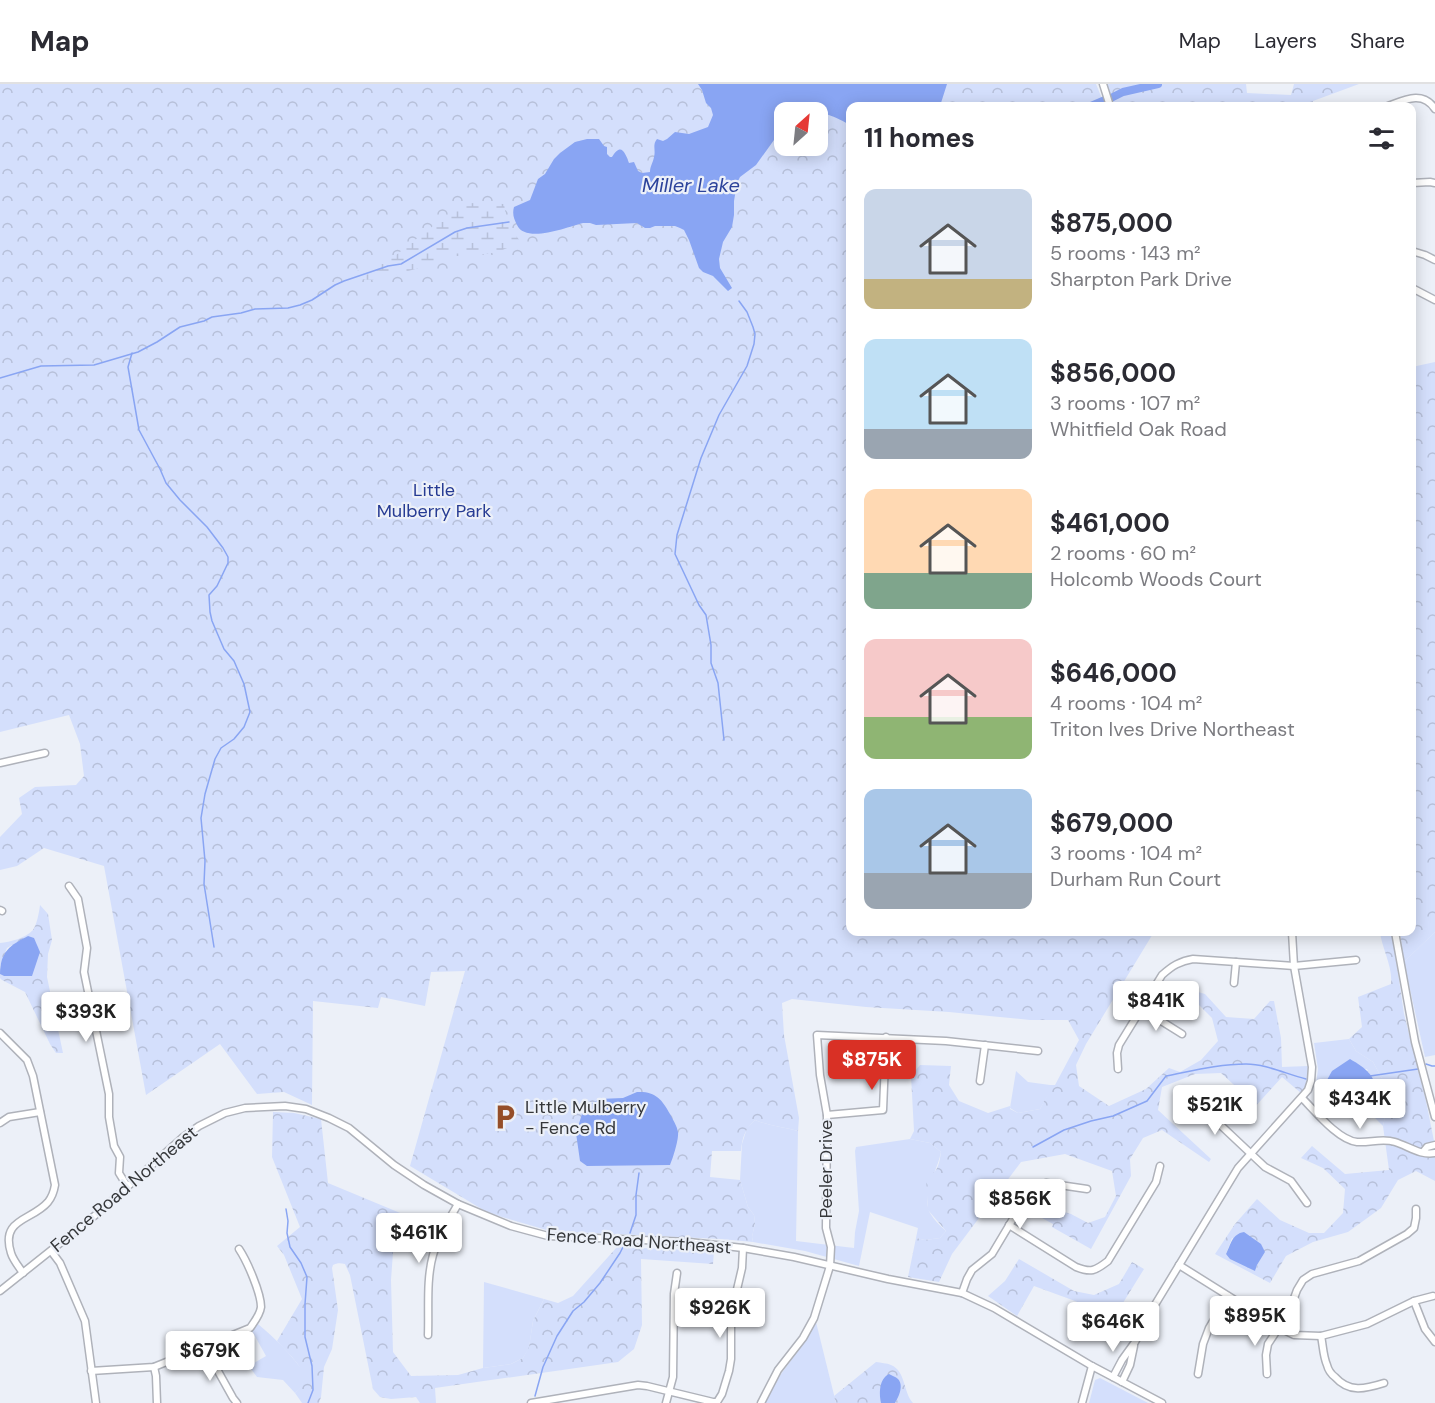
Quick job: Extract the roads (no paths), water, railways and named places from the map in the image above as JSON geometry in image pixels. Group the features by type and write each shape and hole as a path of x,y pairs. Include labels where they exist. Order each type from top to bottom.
{"street":[{"path":"1103,84 1109,102"},
{"path":"1398,102 1411,97 1422,98 1432,104 1435,109"},
{"path":"1416,183 1435,183"},
{"path":"1416,252 1435,260"},
{"path":"1416,290 1435,300"},
{"path":"0,763 45,753"},
{"path":"69,886 78,898 80,908 87,948 84,972 109,1095 109,1117 114,1146 120,1157 119,1173 127,1186"},
{"path":"1113,1377 1238,1168 1308,1090 1312,1067 1294,966 1292,936"},
{"path":"1396,936 1415,1042 1435,1117"},
{"path":"1118,1070 1116,1053 1119,1045 1162,975 1181,961 1193,959 1294,966 1356,960"},
{"path":"1234,983 1236,962"},
{"path":"1142,1009 1182,1034"},
{"path":"0,1033 27,1060 33,1076 55,1185 53,1195 46,1204 17,1222 10,1230 11,1255 23,1273"},
{"name":"Peeler Drive","path":"830,1266 831,1248 826,1228 827,1115 820,1075 817,1035 886,1037"},
{"path":"827,1115 884,1110 886,1037 1038,1051"},
{"path":"980,1081 985,1045"},
{"path":"1302,1098 1341,1136 1353,1142 1385,1140 1417,1152 1435,1153"},
{"path":"1196,1102 1265,1167 1291,1181 1307,1203"},
{"name":"Fence Road Northeast","path":"0,1291 98,1213 182,1138 225,1113 245,1108 285,1106 306,1109 349,1128 401,1170 424,1185 458,1204 510,1226 548,1236 689,1242 744,1248 962,1293 994,1308 1092,1366 1162,1403"},
{"path":"0,1123 9,1117 40,1112"},
{"path":"1423,1152 1427,1147 1435,1145"},
{"path":"1009,1225 1076,1267 1096,1270 1108,1262 1156,1182 1160,1166"},
{"path":"962,1293 972,1270 992,1254 1029,1192 1046,1183 1087,1189"},
{"path":"428,1335 430,1269 438,1241 458,1204"},
{"path":"1267,1374 1268,1344 1289,1312 1303,1280 1312,1275 1359,1261 1407,1234 1414,1228 1416,1209"},
{"path":"531,1403 638,1385 717,1402 720,1399 730,1365 731,1315 742,1268 744,1248"},
{"path":"91,1371 154,1367 250,1328 261,1308 260,1299 247,1261 239,1249"},
{"path":"51,1251 60,1263 85,1322 96,1403"},
{"path":"1179,1265 1278,1328 1294,1335 1321,1336 1367,1324 1414,1301 1433,1296"},
{"path":"761,1403 778,1370 803,1338 813,1318 830,1266"},
{"path":"666,1403 673,1370 674,1294 677,1273"},
{"path":"1198,1374 1203,1344 1209,1328 1228,1296"},
{"path":"1414,1301 1425,1329 1435,1342"},
{"path":"1321,1336 1327,1366 1332,1375 1343,1385 1354,1389 1368,1389 1384,1383"},
{"path":"1122,1382 1130,1365 1135,1342"},
{"path":"204,1347 237,1403"},
{"path":"1082,1403 1092,1366"},
{"path":"154,1367 157,1403"}],"water":[{"name":"Miller Lake","path":"698,84 947,84 941,102 846,102 846,123 828,115 828,102 774,102 774,140 756,165 740,177 737,183 732,227 723,242 719,259 720,268 732,288 728,291 713,276 699,268 684,230 675,226 645,228 637,223 596,225 583,223 538,234 522,231 517,225 513,212 514,207 530,200 538,179 545,174 560,153 575,142 599,139 607,147 607,154 610,157 620,149 626,155 629,163 634,162 638,171 650,172 657,139 663,141 675,132 689,134 708,127 713,115"},
{"path":"28,936 34,938 40,952 32,976 0,974 0,966 7,950"},
{"path":"1350,1059 1369,1073 1374,1083 1375,1096 1371,1097 1331,1084 1327,1080 1332,1071"},
{"path":"637,1092 649,1093 657,1097 664,1104 676,1125 678,1139 670,1165 587,1166 580,1161 576,1133 582,1114 589,1105 599,1099 623,1098"},
{"path":"1244,1232 1261,1244 1265,1252 1255,1271 1230,1259 1226,1254 1234,1237"},
{"path":"889,1374 900,1382 900,1391 895,1403 881,1403 880,1391 883,1379"}],"waterway":[{"path":"1113,97 1123,92 1158,84"},
{"path":"1100,102 1105,100"},
{"path":"0,378 41,366 94,365 138,352 180,327 212,317 255,309 288,308 300,305 344,281 401,264 455,232 509,222"},
{"path":"724,740 718,683 711,663 711,645 706,615 675,554 677,535 701,458 719,415 747,366 754,344 753,327 747,312 739,301"},
{"path":"132,353 128,367 139,430 166,483 207,527 228,557 228,563 217,586 209,595 210,612 224,649 234,661 244,684 250,712 244,727 234,739 221,748 215,759 201,818 205,861 204,884 214,947"},
{"path":"1033,1147 1064,1130 1113,1116 1147,1101 1166,1076 1216,1066 1254,1064 1306,1079"},
{"path":"1426,1064 1435,1066"},
{"path":"1370,1076 1418,1069"},
{"path":"630,1233 636,1215 639,1173"},
{"path":"286,1209 290,1247 307,1277 305,1337 312,1366 313,1390 308,1403"},
{"path":"535,1396 543,1367 557,1336 573,1311 600,1283 625,1243"}],"place":[{"name":"Little Mulberry - Fence Rd","path":"505,1117"}],"park label":[{"name":"Little Mulberry Park","path":"434,500"}]}
